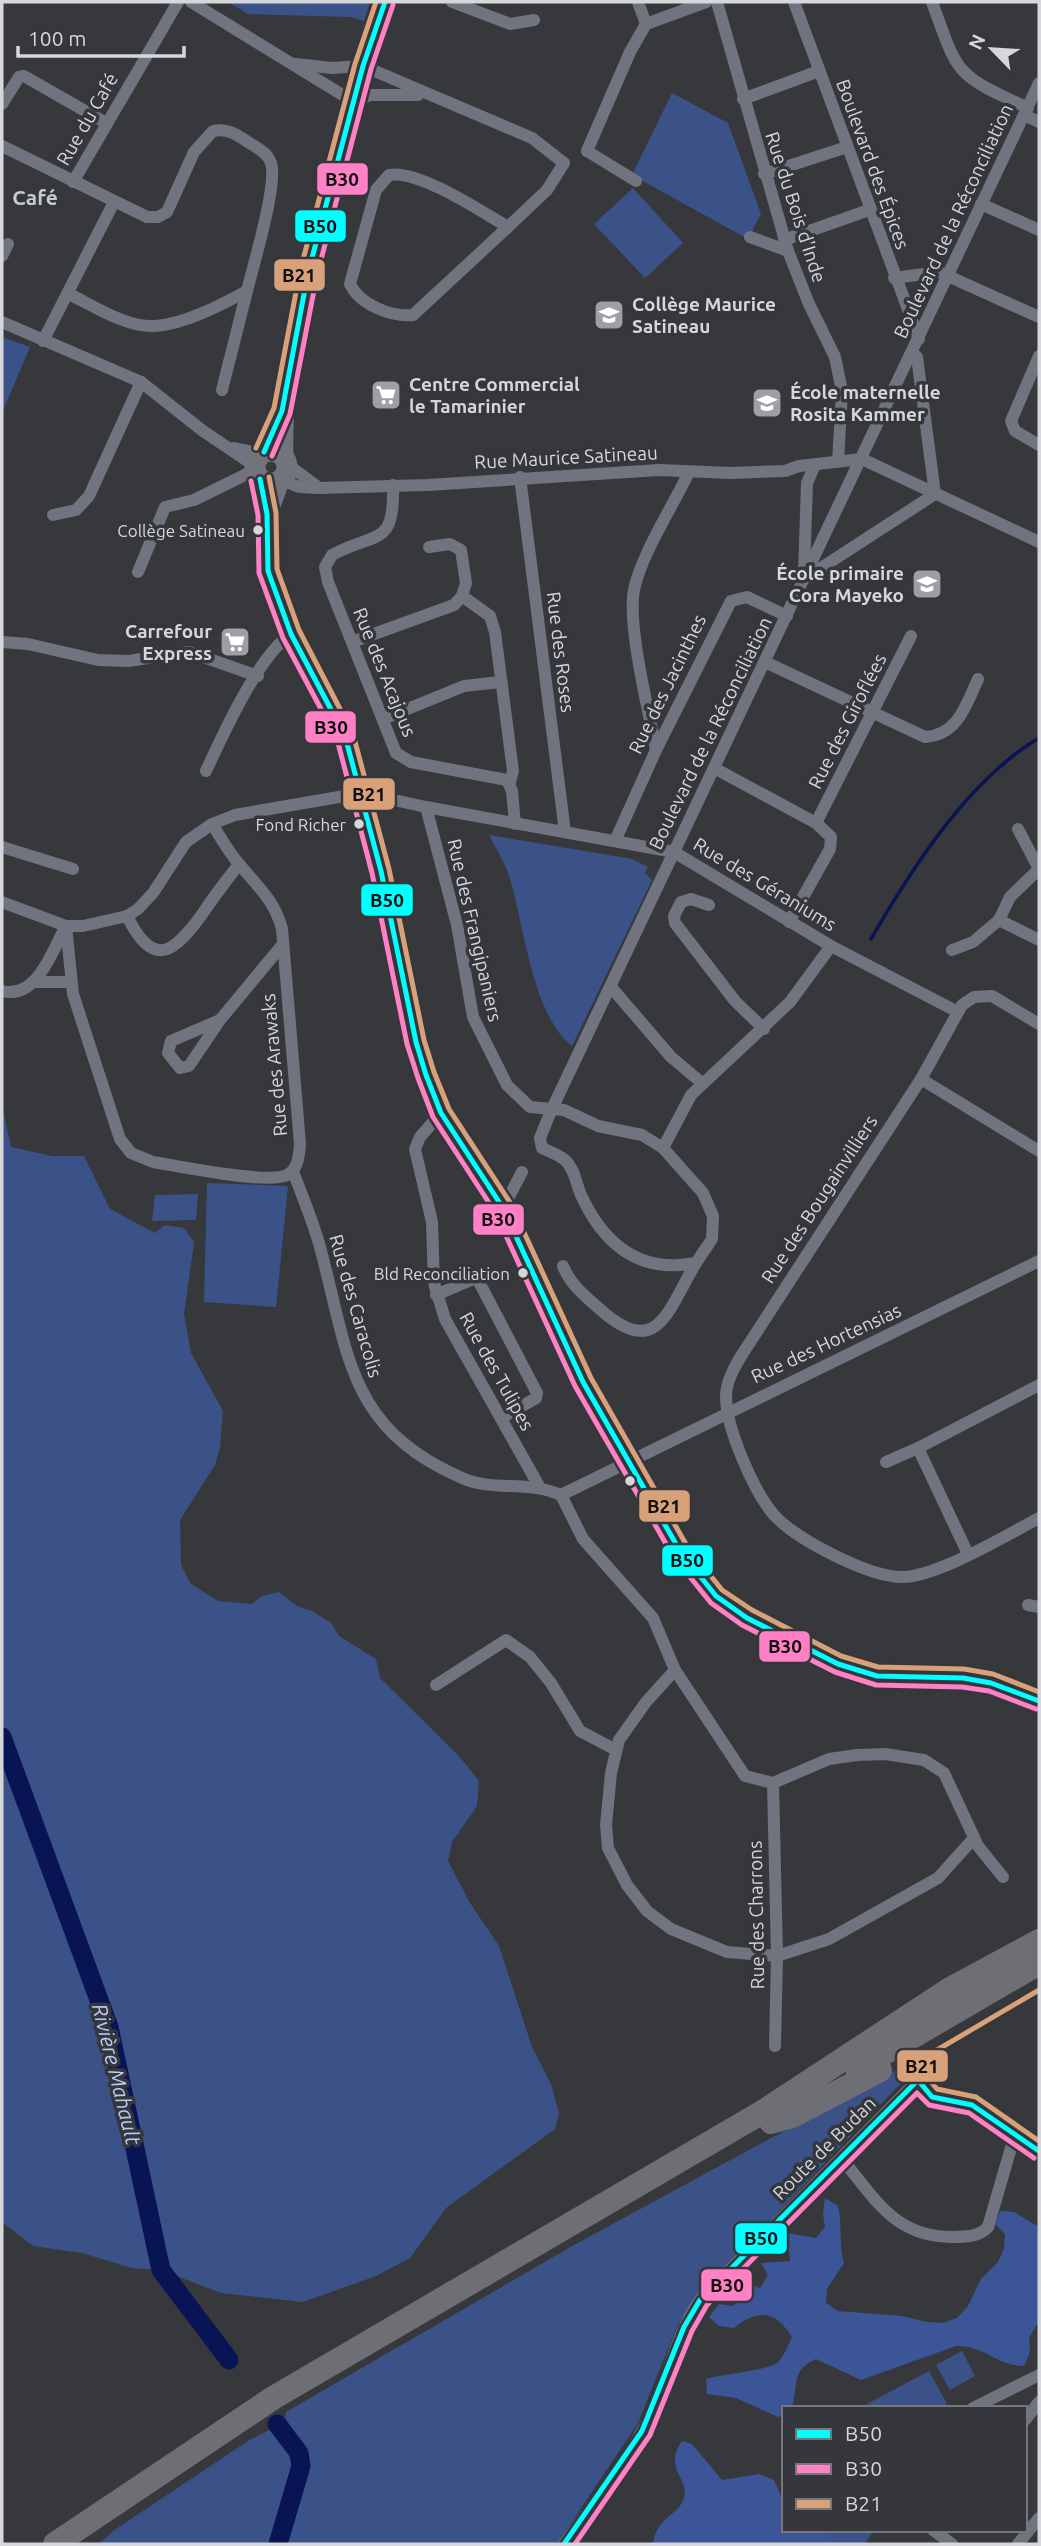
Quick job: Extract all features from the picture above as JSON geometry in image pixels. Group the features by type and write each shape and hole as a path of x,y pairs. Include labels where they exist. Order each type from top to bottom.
{"highway":[{"path":"767,2117 869,2025 1039,1923"},
{"path":"69,2544 225,2436 767,2117 920,2007 1039,1941"},
{"path":"55,2544 273,2398 1039,1963"},
{"path":"767,2117 792,2116 909,2056 1039,1980"}],"main road":[{"path":"385,2 363,66 308,272 270,467 268,570 291,634 345,736 362,793 416,1042 441,1113 503,1208 559,1333 630,1460 696,1573 716,1596 747,1618 838,1664 877,1676 963,1678 991,1683 1039,1700"}],"street":[{"name":"Rue du Café","path":"73,182 177,2"},
{"path":"191,2 355,102 381,94 425,95"},
{"path":"452,2 510,24 534,20"},
{"path":"638,2 646,24"},
{"path":"508,227 464,201 410,176 389,175 376,190 350,284 359,298 389,312 413,315 508,227 547,190 564,163 587,151 630,52 646,24 706,2"},
{"name":"Rue du Bois d'Inde","path":"717,2 786,246 809,304 835,357 842,391 838,462"},
{"name":"Boulevard des Épices","path":"794,2 894,278 919,339"},
{"path":"932,2 960,70 1039,122"},
{"path":"296,64 332,68 363,66 425,95 532,138 564,163"},
{"path":"743,99 819,71"},
{"path":"2,104 19,77 24,76 106,123"},
{"name":"Boulevard de la Réconciliation","path":"696,1263 675,1267 652,1264 613,1242 585,1202 570,1166 562,1157 540,1146 541,1134 1039,83"},
{"path":"2,146 146,217 165,214 194,152 213,131 229,131 261,150 269,159 272,177 222,390"},
{"path":"764,174 847,147"},
{"path":"587,151 636,181"},
{"path":"43,341 114,202"},
{"path":"981,204 1039,230"},
{"path":"750,237 786,246 869,209"},
{"path":"894,278 934,271 950,274 1039,317"},
{"path":"69,294 137,324 154,327 173,323 247,291"},
{"name":"Rue Maurice Satineau","path":"2,321 141,382 224,445 319,488 659,470 785,471 862,459"},
{"path":"912,354 917,357 936,494"},
{"path":"1039,356 1011,421 1015,431 1039,445"},
{"path":"53,516 76,510 89,496 141,382"},
{"path":"862,459 1039,542"},
{"path":"804,580 807,484 815,465"},
{"path":"138,572 165,507 194,500 270,467"},
{"path":"656,750 634,622 633,599 638,577 689,472"},
{"name":"Rue des Roses","path":"520,478 565,832"},
{"name":"Rue des Acajous","path":"393,485 394,512 385,532 332,555 326,562 328,582 393,747 403,759 498,777 510,782"},
{"path":"804,580 936,494"},
{"path":"352,642 454,604 462,596 466,583 461,550 450,544 429,547"},
{"path":"462,596 490,616 495,632 513,771 510,782 515,824"},
{"name":"Rue des Jacinthes","path":"615,841 656,750 731,601 747,597 787,616"},
{"path":"206,771 223,733 258,676 281,641 291,634"},
{"name":"Rue des Giroflées","path":"816,823 911,636"},
{"path":"2,642 108,661 128,661 189,652 258,676"},
{"path":"765,662 872,715 926,737 940,736 959,718 978,679"},
{"path":"383,719 464,685 500,682"},
{"path":"714,768 816,823 830,834 830,849 789,922"},
{"path":"2,902 66,926 83,926 127,915 138,909 153,893 186,842 212,824 235,815 362,793"},
{"name":"Rue des Géraniums","path":"362,793 674,852 831,946 958,1012"},
{"name":"Rue des Frangipaniers","path":"426,807 457,925 470,1004 479,1033 517,1098 530,1107 551,1111 564,1110 598,1126 642,1135 663,1148"},
{"name":"Rue des Arawaks","path":"212,824 239,864 268,895 276,910 283,944 298,1091 300,1144 293,1171"},
{"path":"951,950 973,942 999,920 1010,897 1039,869 1018,829"},
{"path":"2,847 73,869"},
{"path":"127,915 138,938 145,944 165,950 176,947 192,930 239,864"},
{"path":"709,905 691,899 681,902 674,916 676,923 735,1001 764,1029"},
{"path":"999,920 1039,940"},
{"path":"2,990 22,991 34,982 66,926"},
{"path":"66,926 71,982 115,1126 120,1139 131,1153 153,1162 253,1177 282,1178 293,1171"},
{"path":"220,1020 283,944"},
{"path":"563,1266 576,1289 630,1332 640,1334 658,1324 712,1239 714,1228 709,1205 703,1193 663,1148 677,1117 702,1083 764,1029 804,986 831,946"},
{"path":"34,982 71,982"},
{"path":"611,987 662,1047 702,1083"},
{"path":"958,1012 968,999 992,996 1039,1024"},
{"name":"Rue des Bougainvilliers","path":"727,1411 728,1385 743,1353 921,1079 958,1012"},
{"path":"921,1079 1039,1151"},
{"name":"Rue des Tulipes","path":"441,1113 420,1137 415,1149 432,1222 436,1295 445,1319 539,1486"},
{"name":"Rue des Caracolis","path":"293,1171 319,1244 354,1374 362,1396 380,1422 404,1447 427,1462 466,1480 494,1486 539,1486 561,1495"},
{"path":"503,1208 522,1172"},
{"name":"Rue des Hortensias","path":"630,1460 1039,1261"},
{"path":"436,1295 473,1279 478,1280 484,1291 537,1393 536,1398 501,1418"},
{"path":"886,1462 1039,1385"},
{"path":"727,1411 759,1493 774,1515 788,1527 860,1569 881,1576 905,1577 927,1573 1039,1518"},
{"path":"918,1448 968,1554"},
{"path":"630,1460 561,1495 583,1539 653,1618 675,1670 737,1768 745,1776 773,1783 829,1759 885,1754 924,1760 944,1773 974,1838 1003,1877"},
{"path":"436,1685 506,1640 530,1657 580,1731 616,1750"},
{"path":"675,1670 625,1730 616,1750 606,1825 608,1848 626,1885 647,1911 689,1938 727,1952 777,1956 829,1939 938,1878 974,1838"},
{"name":"Rue des Charrons","path":"773,1783 777,1956 775,2046"},
{"path":"909,2056 918,2080 932,2097 972,2105 1039,2151"},
{"name":"Route de Budan","path":"564,2544 637,2440 657,2400 685,2322 700,2300 918,2080"},
{"path":"841,2158 903,2227 929,2236 970,2236 988,2227 1015,2134"},
{"path":"977,2406 1039,2375"},
{"path":"1027,2417 1039,2402"},
{"path":"1018,2544 1039,2518"},
{"path":"936,2532 952,2544"}],"shaded area":[{"path":"228,2 370,2 364,21 351,17 248,14"},
{"path":"672,93 728,123 761,214 748,239 632,175"},
{"path":"633,188 683,243 645,278 594,224"},
{"path":"2,337 30,347 2,413"},
{"path":"489,835 632,859 648,867 645,873 652,880 572,1046 548,1014 539,992 508,873"},
{"path":"2,1105 11,1147 52,1156 84,1156 110,1209 155,1233 165,1225 184,1228 194,1242 184,1314 191,1353 223,1411 220,1447 215,1465 180,1520 181,1565 190,1583 218,1601 252,1604 262,1596 279,1592 297,1606 312,1611 331,1623 339,1636 376,1659 380,1678 458,1755 479,1781 477,1806 452,1842 448,1861 470,1903 499,1946 532,2047 551,2084 559,2113 555,2129 446,2208 410,2258 376,2276 303,2302 221,2293 161,2270 132,2268 82,2253 33,2246 2,2222"},
{"path":"207,1183 288,1186 276,1307 204,1302"},
{"path":"198,1194 196,1220 152,1221 155,1195"},
{"path":"900,2068 908,2075 904,2080 694,2300 678,2324 638,2423 557,2544 286,2544 308,2460 285,2417 286,2412 574,2245"},
{"path":"825,2198 838,2206 844,2263 827,2289 826,2303 838,2311 902,2316 943,2323 957,2318 968,2306 981,2279 998,2262 1004,2249 1005,2234 995,2224 1000,2211 1014,2212 1039,2227 1039,2321 1029,2338 1030,2352 1024,2366 1006,2363 974,2349 956,2346 861,2380 816,2359 802,2368 797,2379 792,2406 782,2406 782,2415 778,2417 736,2398 707,2394 706,2379 774,2365 783,2356 792,2337 773,2317 758,2315 734,2328 719,2326 709,2317 719,2304 733,2306 743,2296 733,2286 746,2283 760,2288 768,2275 761,2263 790,2261 787,2233 816,2238 825,2227"},
{"path":"962,2351 975,2376 950,2390 936,2365"},
{"path":"929,2371 947,2404 868,2406 867,2404"},
{"path":"269,2430 282,2441 289,2454 292,2469 287,2499 272,2544 99,2544 113,2531 248,2441"},
{"path":"682,2441 692,2444 722,2480 759,2474 774,2480 782,2498 782,2532 829,2532 834,2544 653,2544 659,2527 678,2508 684,2497 685,2490 676,2466 677,2450"},
{"path":"829,2532 873,2532 865,2544 834,2544"}],"waterway":[{"path":"871,939 923,855 965,801 1013,756 1039,738"},
{"name":"Rivière Mahault","path":"2,1737 109,2027 161,2270 229,2360"},
{"name":"Rivière Mahault","path":"277,2424 299,2453 301,2466 278,2544"}],"transit line":[{"name":"B21","path":"256,448 274,408 300,271 355,64 376,2"},
{"name":"B50","path":"264,452 282,411 308,273 363,66 385,2"},
{"name":"B30","path":"272,456 290,414 317,275 371,69 393,5"},
{"name":"B21","path":"269,477 276,513 277,569 299,630 353,734 389,869 424,1040 434,1072 449,1109 511,1204 591,1378 687,1546 722,1590 752,1610 841,1656 878,1667 964,1669 993,1674 1039,1692"},
{"name":"B50","path":"260,479 267,514 268,571 291,634 345,736 381,871 416,1042 426,1075 441,1113 503,1208 583,1382 680,1551 716,1596 747,1618 838,1664 877,1676 963,1678 991,1683 1039,1701"},
{"name":"B30","path":"251,481 258,515 259,573 283,638 337,739 372,873 407,1044 433,1117 495,1212 575,1386 673,1556 711,1603 742,1625 835,1672 876,1685 962,1687 989,1691 1036,1709"},
{"name":"B21","path":"1039,1990 920,2060 926,2076 937,2089 976,2097 1039,2141"},
{"name":"B50","path":"564,2544 642,2431 684,2327 700,2300 918,2080 932,2097 972,2105 1039,2151"},
{"name":"B30","path":"575,2544 650,2435 692,2331 707,2305 917,2093 929,2105 969,2113 1034,2158"}],"place":[{"name":"Collège Maurice Satineau","path":"609,315"},
{"name":"Centre Commercial le Tamarinier","path":"386,395"},
{"name":"École maternelle Rosita Kammer","path":"767,403"},
{"name":"Collège Satineau","path":"258,530"},
{"name":"École primaire Cora Mayeko","path":"927,584"},
{"name":"Carrefour Express","path":"235,642"},
{"name":"Fond Richer","path":"359,824"},
{"name":"Bld Reconciliation","path":"523,1273"}],"district":[{"name":"Café","path":"35,197"}]}
